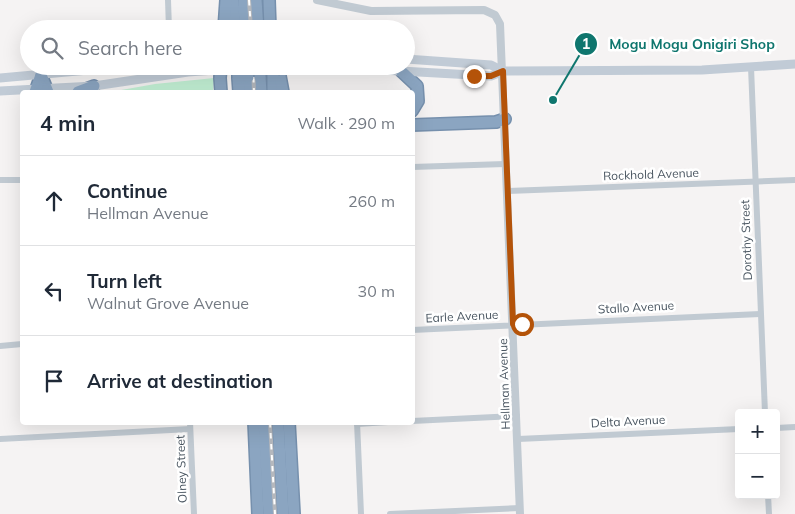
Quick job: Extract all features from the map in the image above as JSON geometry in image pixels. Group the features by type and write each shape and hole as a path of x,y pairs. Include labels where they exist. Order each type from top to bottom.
{"highway":[{"path":"225,20 226,0"},
{"path":"234,0 235,20"},
{"path":"244,0 245,20"},
{"path":"256,0 257,20"},
{"path":"269,0 270,20"},
{"path":"41,75 48,90"},
{"path":"35,90 41,75"},
{"path":"220,75 221,90"},
{"path":"239,90 242,75"},
{"path":"244,75 248,90"},
{"path":"260,75 261,90"},
{"path":"273,90 275,75"},
{"path":"277,75 282,90"},
{"path":"406,75 414,82 419,93 415,106"},
{"path":"83,90 94,86"},
{"path":"415,120 505,119"},
{"path":"415,125 496,122 505,119"},
{"path":"254,425 258,514"},
{"path":"264,425 269,514"},
{"path":"278,425 283,514"},
{"path":"289,425 294,514"}],"main road":[{"path":"415,60 491,65 503,71"},
{"path":"415,72 491,76 503,71 702,70 795,64"},
{"path":"0,78 41,75"},
{"path":"48,90 94,86 168,75"},
{"path":"0,91 20,91"}],"street":[{"path":"168,0 169,20"},
{"name":"Hellman Avenue","path":"318,0 371,11 484,10 495,15 501,30 520,511"},
{"name":"Dorothy Street","path":"752,67 764,409"},
{"path":"415,167 506,164"},
{"path":"0,180 20,180"},
{"name":"Rockhold Avenue","path":"507,191 795,180"},
{"name":"Stallo Avenue","path":"513,324 760,314"},
{"name":"Earle Avenue","path":"415,330 513,324"},
{"path":"0,346 20,344"},
{"path":"415,421 517,416"},
{"path":"357,425 361,514"},
{"path":"0,439 190,426"},
{"name":"Olney Street","path":"190,426 194,514"},
{"path":"780,428 795,427"},
{"name":"Delta Avenue","path":"518,439 735,429"},
{"path":"768,499 769,514"},
{"path":"390,514 520,511"}],"green space":[{"path":"214,78 213,90 121,90 155,84"}],"railway":[{"path":"249,0 250,20"},
{"path":"253,75 254,90"},
{"path":"270,425 275,514"}],"place":[{"name":"Mogu Mogu Onigiri Shop","path":"553,100"}],"route":[{"path":"474,76 491,76 503,71 513,324 522,324"}]}
